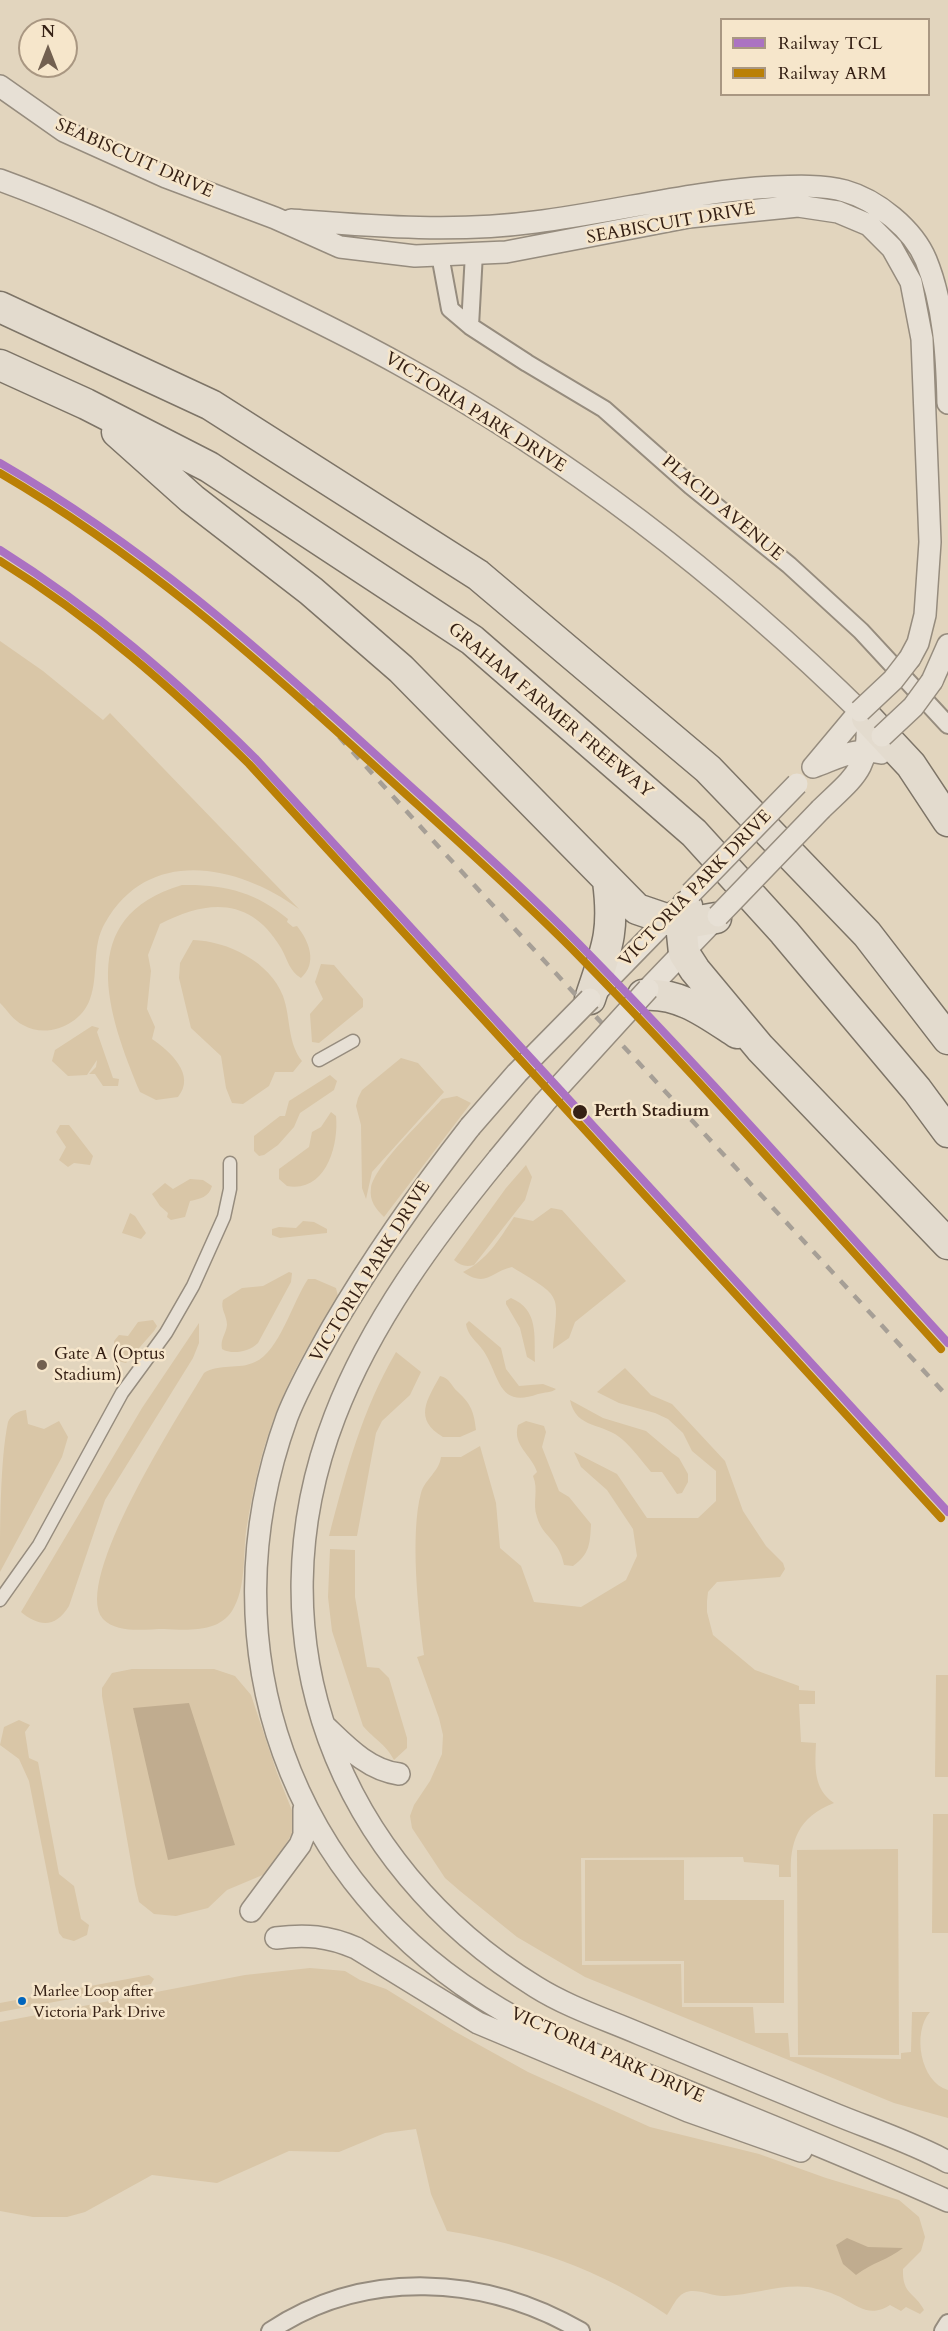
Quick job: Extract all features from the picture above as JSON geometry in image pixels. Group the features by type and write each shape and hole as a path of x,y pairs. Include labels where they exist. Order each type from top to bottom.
{"highway":[{"path":"0,307 211,405 478,574 708,769 867,934 948,1039"},
{"name":"GRAHAM FARMER FREEWAY","path":"0,365 86,404 209,467 472,640 694,833 784,932 917,1090 948,1132"},
{"path":"86,404 192,499 311,591 401,669 637,909 677,932 760,1048 948,1244"},
{"path":"869,729 910,765 948,820"},
{"path":"590,999 615,957 608,881"},
{"path":"677,932 691,893"},
{"path":"677,932 716,918"},
{"path":"648,993 662,993 680,999 760,1048"}],"street":[{"name":"SEABISCUIT DRIVE","path":"0,86 64,131 166,177 275,218 340,247 415,256 507,252 689,217 754,208 798,206 838,212 869,225 892,248 910,282 922,339 930,542 925,615 910,658 892,680 869,729"},
{"name":"VICTORIA PARK DRIVE","path":"0,180 143,240 289,306 399,364 476,409 550,458 712,577 806,658 869,729 865,760 854,776 716,918"},
{"name":"SEABISCUIT DRIVE","path":"275,218 444,229 535,222 728,189 803,186 845,191 876,205 904,230 926,259 939,307 948,403"},
{"path":"470,326 474,253"},
{"name":"PLACID AVENUE","path":"440,255 450,309 470,326 604,409 692,486 789,565 853,624 948,725"},
{"name":"SEABISCUIT DRIVE","path":"813,767 869,729 913,707 932,681 948,645"},
{"name":"VICTORIA PARK DRIVE","path":"691,893 813,767 851,752 869,729"},
{"name":"VICTORIA PARK DRIVE","path":"615,957 677,932"},
{"name":"VICTORIA PARK DRIVE","path":"677,932 648,993 545,1102 433,1244 379,1327 335,1414 319,1462 309,1511 303,1586 305,1640 309,1671 324,1726 343,1775 380,1843 426,1900 477,1947 539,1989 584,2011 948,2162"},
{"name":"VICTORIA PARK DRIVE","path":"590,999 517,1073 470,1127 400,1221 345,1306 309,1369 288,1415 273,1464 259,1531 255,1571 257,1641 263,1685 285,1758 303,1803 337,1862 384,1920 439,1970 500,2009 559,2039 875,2168 948,2201"},
{"path":"319,1060 353,1041"},
{"path":"0,1600 39,1545 122,1393 166,1333 193,1286 225,1217 231,1189 231,1163"},
{"path":"324,1726 367,1763 388,1772 399,1773"},
{"path":"251,1911 300,1845 306,1820 303,1803"},
{"path":"276,1938 316,1935 336,1939 356,1948 478,2023 688,2111 787,2148 875,2168"},
{"path":"270,2331 338,2299 387,2288 421,2285 464,2288 505,2296 537,2308 580,2331"},
{"path":"943,2331 948,2323"}],"shaded area":[{"path":"0,641 43,671 103,720 110,713 299,909 250,882 223,874 196,870 170,873 145,882 124,898 105,923 96,951 93,990 86,1008 79,1016 62,1027 52,1030 32,1029 17,1021 0,1003"},
{"path":"182,885 225,888 264,902 288,919 287,922 293,927 297,926 308,945 310,959 309,966 301,978 291,969 281,948 269,931 256,919 242,911 211,907 195,910 160,924 148,955 151,971 147,1009 155,1027 152,1039 173,1057 183,1072 184,1080 183,1089 178,1097 156,1100 140,1092 128,1062 110,1001 108,972 112,944 125,920 148,900"},
{"path":"193,940 220,944 246,956 268,973 283,996 294,1046 302,1061 293,1072 275,1072 269,1086 243,1104 232,1103 226,1088 221,1056 191,1028 179,978 180,963"},
{"path":"321,964 334,965 363,999 363,1007 319,1043 312,1042 310,1014 323,999 315,982"},
{"path":"92,1026 99,1028 97,1032 113,1078 119,1079 118,1086 103,1086 95,1074 89,1074 96,1067 97,1060 87,1075 68,1076 52,1061 55,1050"},
{"path":"401,1058 418,1063 444,1092 372,1172 366,1199 362,1188 361,1125 356,1106 362,1090"},
{"path":"330,1075 337,1081 334,1090 300,1113 294,1127 278,1145 259,1156 254,1151 254,1136 280,1116 285,1116 289,1101"},
{"path":"457,1096 471,1103 384,1217 376,1208 371,1197 374,1179 381,1167 442,1099"},
{"path":"331,1112 336,1116 336,1128 332,1153 327,1164 312,1182 300,1186 287,1186 279,1179 279,1169 309,1147 312,1132 321,1127"},
{"path":"60,1125 69,1125 93,1156 90,1165 74,1163 68,1167 59,1160 66,1147 56,1132"},
{"path":"526,1165 532,1177 525,1200 474,1265 464,1266 454,1260 506,1188"},
{"path":"190,1179 203,1180 212,1186 211,1190 204,1197 190,1201 185,1217 171,1220 152,1194 165,1183 173,1189"},
{"path":"551,1208 562,1210 626,1281 575,1322 569,1338 553,1349 556,1306 549,1292 541,1285 512,1267 483,1279 471,1277 463,1272 486,1255 514,1217 533,1221"},
{"path":"130,1213 135,1216 146,1233 141,1239 122,1233"},
{"path":"303,1221 314,1222 327,1229 327,1233 280,1238 272,1235 272,1229 296,1228"},
{"path":"289,1272 292,1273 291,1282 258,1343 240,1352 222,1349 227,1325 222,1306 223,1300 242,1288 263,1286"},
{"path":"308,1279 315,1279 336,1288 338,1296 296,1369 267,1437 246,1531 240,1593 232,1611 219,1623 201,1629 132,1630 109,1624 103,1619 97,1599 102,1570 115,1535 153,1458 204,1373 216,1368 242,1366 255,1362 271,1348"},
{"path":"511,1298 520,1303 531,1316 535,1362 527,1357 520,1328 506,1304 506,1301"},
{"path":"153,1320 157,1326 154,1331 126,1363 119,1360 114,1341 119,1335 128,1336 138,1322"},
{"path":"469,1321 501,1348 506,1369 519,1386 543,1384 556,1389 525,1397 509,1394 503,1389 484,1351 469,1333 466,1324"},
{"path":"199,1323 199,1343 193,1358 105,1500 69,1606 53,1622 41,1622 28,1617 21,1612 142,1408"},
{"path":"396,1352 421,1372 410,1395 382,1421 376,1433 357,1536 329,1536 364,1419"},
{"path":"625,1368 651,1395 672,1404 725,1461 743,1511 766,1546 783,1563 785,1569 780,1577 717,1582 708,1592 707,1612 713,1635 755,1670 799,1686 799,1690 815,1691 815,1704 799,1704 801,1742 816,1743 816,1768 819,1784 822,1791 834,1803 812,1816 798,1832 792,1853 791,1877 779,1877 779,1865 744,1862 743,1857 581,1858 582,1965 681,1964 682,2007 753,2007 755,2033 788,2033 790,2057 901,2059 901,2053 911,2052 912,2012 930,2012 921,2032 922,2056 931,2077 938,2085 948,2090 948,2118 894,2103 585,1977 517,1937 460,1891 445,1878 412,1828 410,1816 414,1805 430,1781 442,1754 443,1735 439,1718 417,1657 424,1655 416,1551 416,1529 421,1493 438,1467 441,1457 461,1457 480,1446 496,1503 500,1548 521,1566 534,1602 581,1607 626,1580 637,1556 633,1529 607,1490 581,1467 574,1452 617,1474 647,1518 698,1518 716,1501 716,1471 692,1451 683,1433 668,1419 619,1403 597,1392"},
{"path":"440,1376 448,1380 466,1400 473,1413 476,1430 460,1437 443,1437 428,1423 425,1416 427,1401"},
{"path":"570,1400 603,1418 646,1431 679,1458 688,1474 688,1482 682,1493 677,1494 662,1472 651,1472 616,1434 584,1421 573,1410"},
{"path":"26,1410 28,1424 44,1429 59,1421 68,1437 62,1457 0,1572 1,1496 5,1438 9,1420 20,1411"},
{"path":"526,1421 544,1426 546,1432 542,1447 559,1491 569,1497 591,1524 588,1548 579,1562 573,1566 564,1565 559,1549 543,1530 537,1517 533,1476 537,1472 520,1445 517,1432 518,1425"},
{"path":"330,1549 355,1550 355,1597 367,1667 379,1668 389,1678 407,1738 407,1748 394,1760 383,1745 363,1726 332,1631 328,1597"},
{"path":"132,1669 214,1669 235,1676 251,1695 295,1818 295,1829 265,1874 227,1890 208,1908 176,1916 154,1914 139,1902 135,1885 102,1696 102,1688 112,1673"},
{"path":"936,1675 948,1675 948,1777 935,1777"},
{"path":"189,1703 235,1845 168,1860 133,1708"},
{"path":"19,1720 30,1725 25,1732 29,1758 38,1762 59,1874 74,1886 81,1919 89,1925 87,1935 74,1941 63,1938 59,1933 29,1781 19,1759 0,1745 4,1727"},
{"path":"933,1814 948,1814 948,1933 932,1933"},
{"path":"898,1849 899,2055 798,2055 797,1850"},
{"path":"585,1860 684,1860 684,1900 784,1900 784,2003 684,2003 684,1961 585,1961"},
{"path":"310,1968 345,1971 360,1980 386,1989 454,2031 528,2072 650,2127 759,2154 826,2178 899,2200 919,2217 925,2237 921,2251 903,2269 907,2289 924,2310 920,2314 906,2307 901,2311 890,2305 871,2311 831,2293 798,2286 725,2296 689,2291 679,2297 667,2315 616,2285 562,2261 506,2243 447,2231 431,2194 416,2129 385,2133 339,2152 289,2151 217,2183 152,2175 85,2212 67,2217 33,2217 0,2211 0,2022 245,1975"},
{"path":"149,1975 154,1979 151,1984 0,2012 0,2003"},
{"path":"847,2238 868,2247 903,2248 856,2275 843,2264 836,2245"}],"railway":[{"path":"288,675 341,739 438,846 948,1397"}],"rail line":[{"name":"TCL","path":"0,463 102,528 196,598 286,674 505,872 580,945 674,1043 948,1343"},
{"name":"ARM","path":"0,473 99,536 191,606 280,681 496,876 572,949 666,1047 941,1349"},
{"name":"TCL","path":"0,550 68,596 133,647 255,758 948,1512"},
{"name":"ARM","path":"0,561 67,606 130,655 191,708 249,764 941,1518"}],"place":[{"name":"Perth Stadium","path":"580,1112"},
{"name":"Gate A (Optus Stadium)","path":"42,1365"},
{"name":"Marlee Loop after Victoria Park Drive","path":"22,2001"}]}
